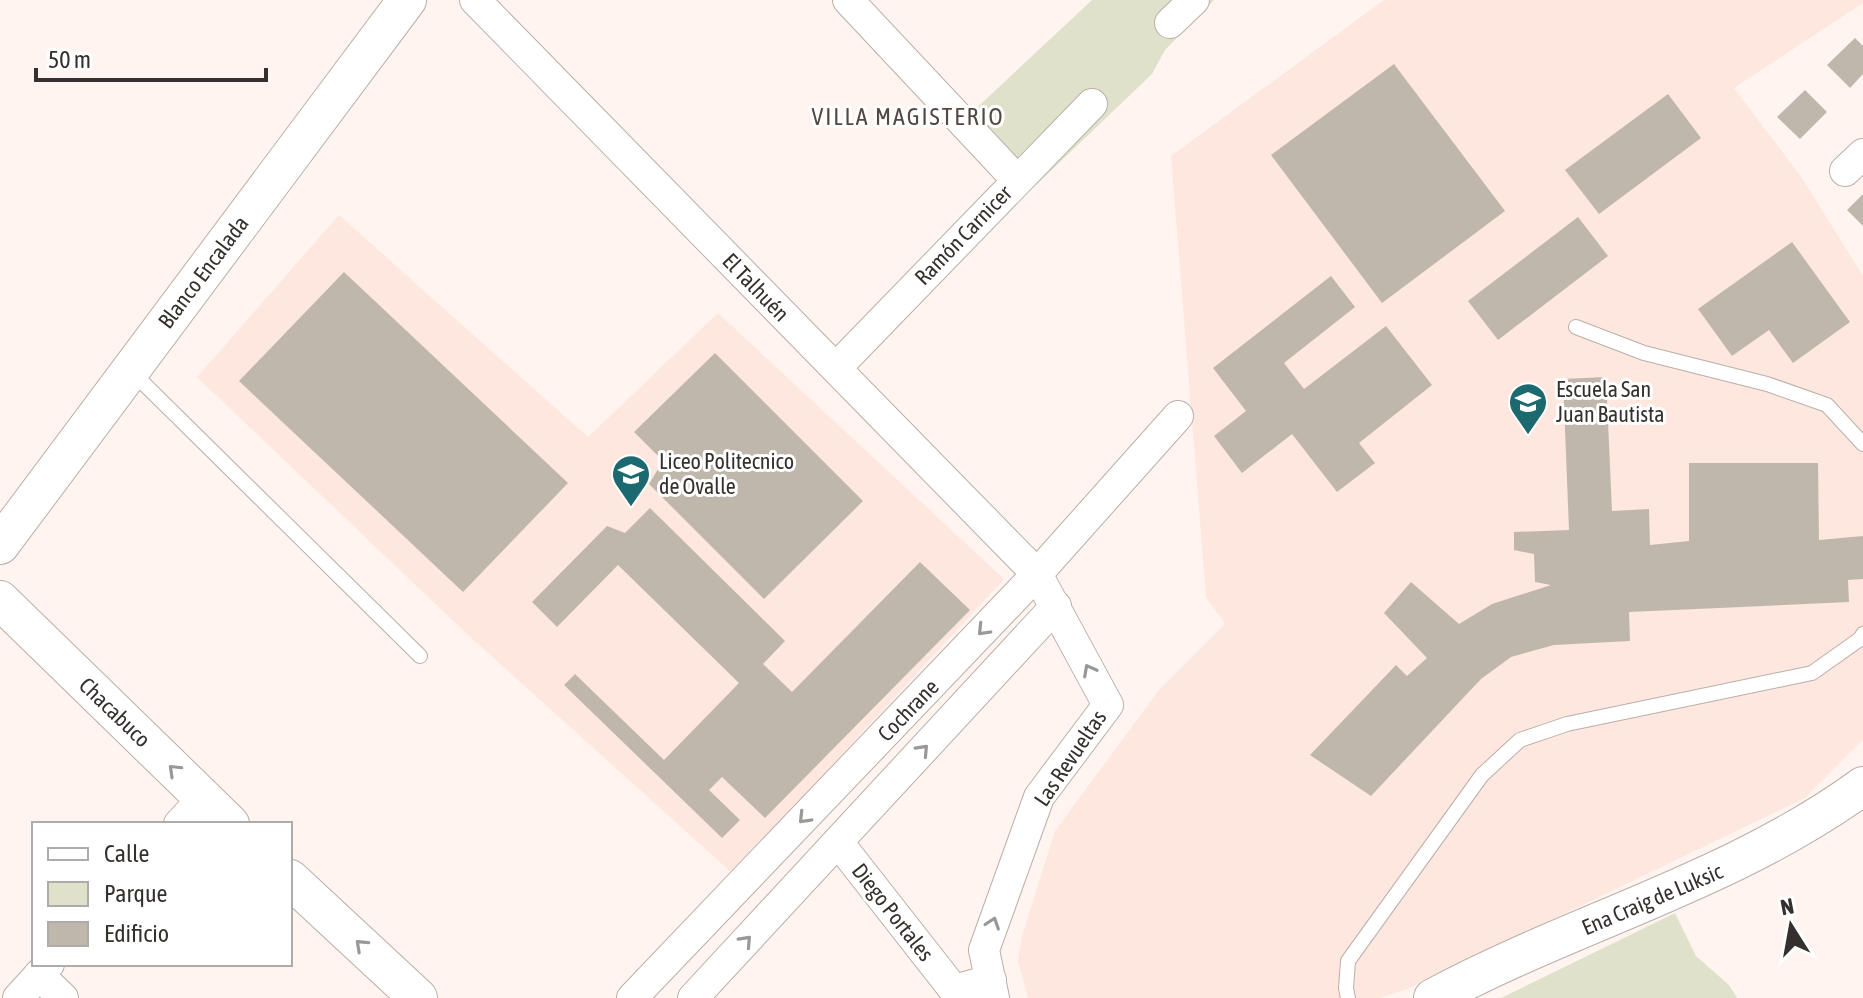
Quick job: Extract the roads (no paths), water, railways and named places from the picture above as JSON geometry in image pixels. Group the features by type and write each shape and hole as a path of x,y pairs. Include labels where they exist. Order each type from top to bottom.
{"street":[{"name":"Blanco Encalada","path":"0,545 407,0"},
{"name":"El Talhuén","path":"475,0 1037,574"},
{"path":"848,0 1017,180"},
{"path":"1170,23 1194,0"},
{"name":"Ramón Carnicer","path":"836,368 1092,104"},
{"name":"Cochrane","path":"632,998 1037,574 1178,416"},
{"name":"Las Revueltas","path":"992,989 984,950 1039,797 1108,705 1037,574"},
{"name":"Chacabuco","path":"0,600 191,811 224,822"},
{"name":"Cochrane","path":"693,998 1056,606"},
{"name":"Ena Craig de Luksic","path":"1433,998 1481,972 1759,851 1804,826 1863,786"},
{"name":"Diego Portales","path":"838,842 954,990 992,989"},
{"path":"292,881 418,998"},
{"path":"18,998 44,970 63,998"}],"lane":[{"path":"1576,327 1644,353 1767,384 1827,405 1863,444"},
{"path":"130,370 420,656"},
{"path":"1348,998 1348,961 1482,775 1520,740 1567,724 1812,673 1863,634"}],"place":[{"name":"Escuela San Juan Bautista","path":"1528,436"},
{"name":"Liceo Politecnico de Ovalle","path":"631,508"}],"district":[{"name":"VILLA MAGISTERIO","path":"908,117"}]}
